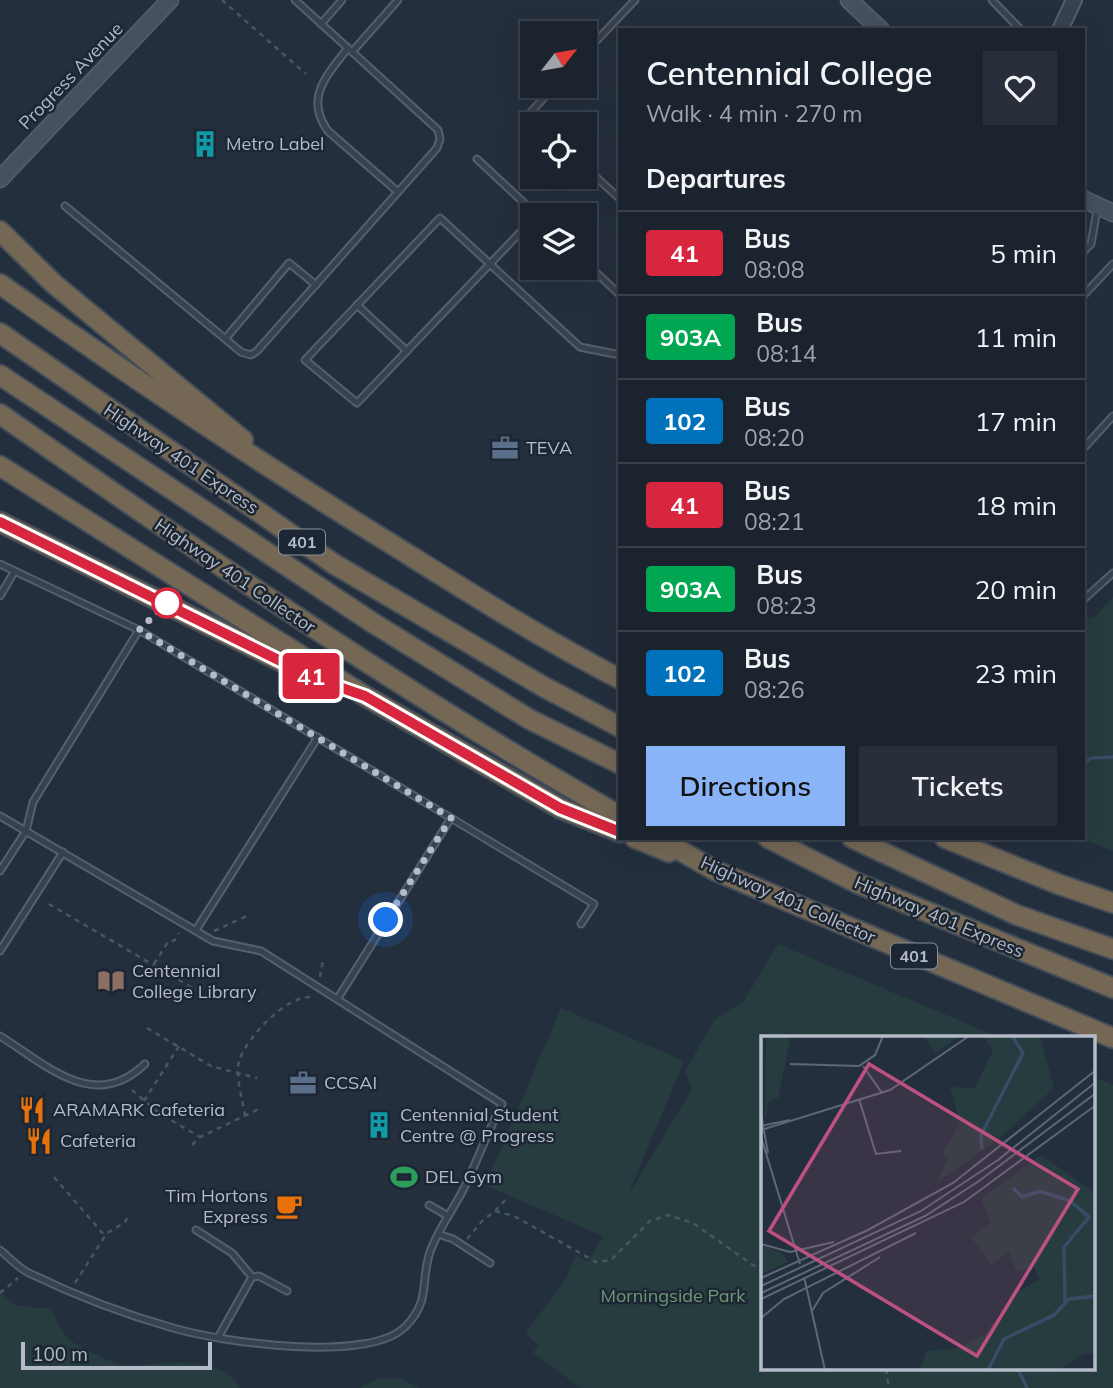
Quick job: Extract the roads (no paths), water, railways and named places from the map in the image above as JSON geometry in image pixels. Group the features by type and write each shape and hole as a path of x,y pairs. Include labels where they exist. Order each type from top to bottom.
{"highway":[{"path":"0,231 54,284 200,402 294,484"},
{"name":"401","path":"0,284 147,389 294,484 551,643 618,678"},
{"name":"Highway 401 Express","path":"0,333 334,564 544,687 618,726"},
{"name":"Highway 401 Express","path":"0,375 373,623 529,719 618,763"},
{"name":"Highway 401 Collector","path":"0,414 283,610 513,756 618,815"},
{"path":"0,466 365,696 560,808 618,831"},
{"path":"0,522 319,680 365,696"},
{"path":"640,840 716,871"},
{"name":"Highway 401 Collector","path":"662,840 716,871 1113,1038"},
{"name":"Highway 401 Express","path":"772,840 870,888 1113,988"},
{"name":"Highway 401 Express","path":"856,840 1017,915 1113,949"},
{"path":"950,840 1113,903"}],"main road":[{"name":"Progress Avenue","path":"0,179 170,0"},
{"path":"849,0 879,28"}],"street":[{"path":"1061,28 1074,0"}],"lane":[{"path":"65,206 241,352 251,355 437,149 440,139 438,130 295,0"},
{"path":"321,24 342,0"},
{"path":"398,0 319,85 316,103 320,120 328,131 398,192"},
{"path":"597,40 635,0"},
{"path":"992,0 1019,28"},
{"path":"531,112 544,98"},
{"path":"477,159 524,203"},
{"path":"597,178 618,197"},
{"path":"1085,250 1091,244 1098,206"},
{"path":"520,232 489,264 357,403 305,360 440,218 489,264 580,347 618,355"},
{"path":"226,338 289,263 316,285"},
{"path":"1085,294 1113,264"},
{"path":"597,273 618,293"},
{"path":"357,305 407,351"},
{"path":"1085,447 1113,416"},
{"path":"0,564 139,630 594,904 580,924"},
{"path":"0,596 14,572"},
{"path":"1085,598 1113,573"},
{"path":"0,871 26,831 33,802 139,630"},
{"path":"196,930 318,737"},
{"path":"0,816 219,944 261,951 502,1104 429,1254 425,1294 419,1311 404,1329 383,1340 340,1348 275,1346 172,1328 114,1309 26,1272 0,1250"},
{"path":"338,998 451,818"},
{"path":"0,951 63,852"},
{"path":"0,1036 77,1084 94,1087 110,1084 134,1075 145,1064"},
{"path":"429,1205 448,1216"},
{"path":"196,1230 232,1253 252,1277"},
{"path":"438,1234 490,1263"},
{"path":"252,1277 260,1276 287,1291"},
{"path":"219,1336 252,1277"}],"waterway":[{"path":"1085,762 1091,758 1113,757"},
{"path":"1018,1370 1027,1388"}],"place":[{"name":"Metro Label","path":"205,144"},
{"name":"TEVA","path":"505,448"},
{"name":"Centennial College Library","path":"111,981"},
{"name":"CCSAI","path":"303,1083"},
{"name":"ARAMARK Cafeteria","path":"32,1110"},
{"name":"Centennial Student Centre @ Progress","path":"379,1125"},
{"name":"Cafeteria","path":"39,1141"},
{"name":"DEL Gym","path":"404,1177"},
{"name":"Tim Hortons Express","path":"289,1206"}],"park label":[{"name":"Morningside Park","path":"673,1296"}]}
